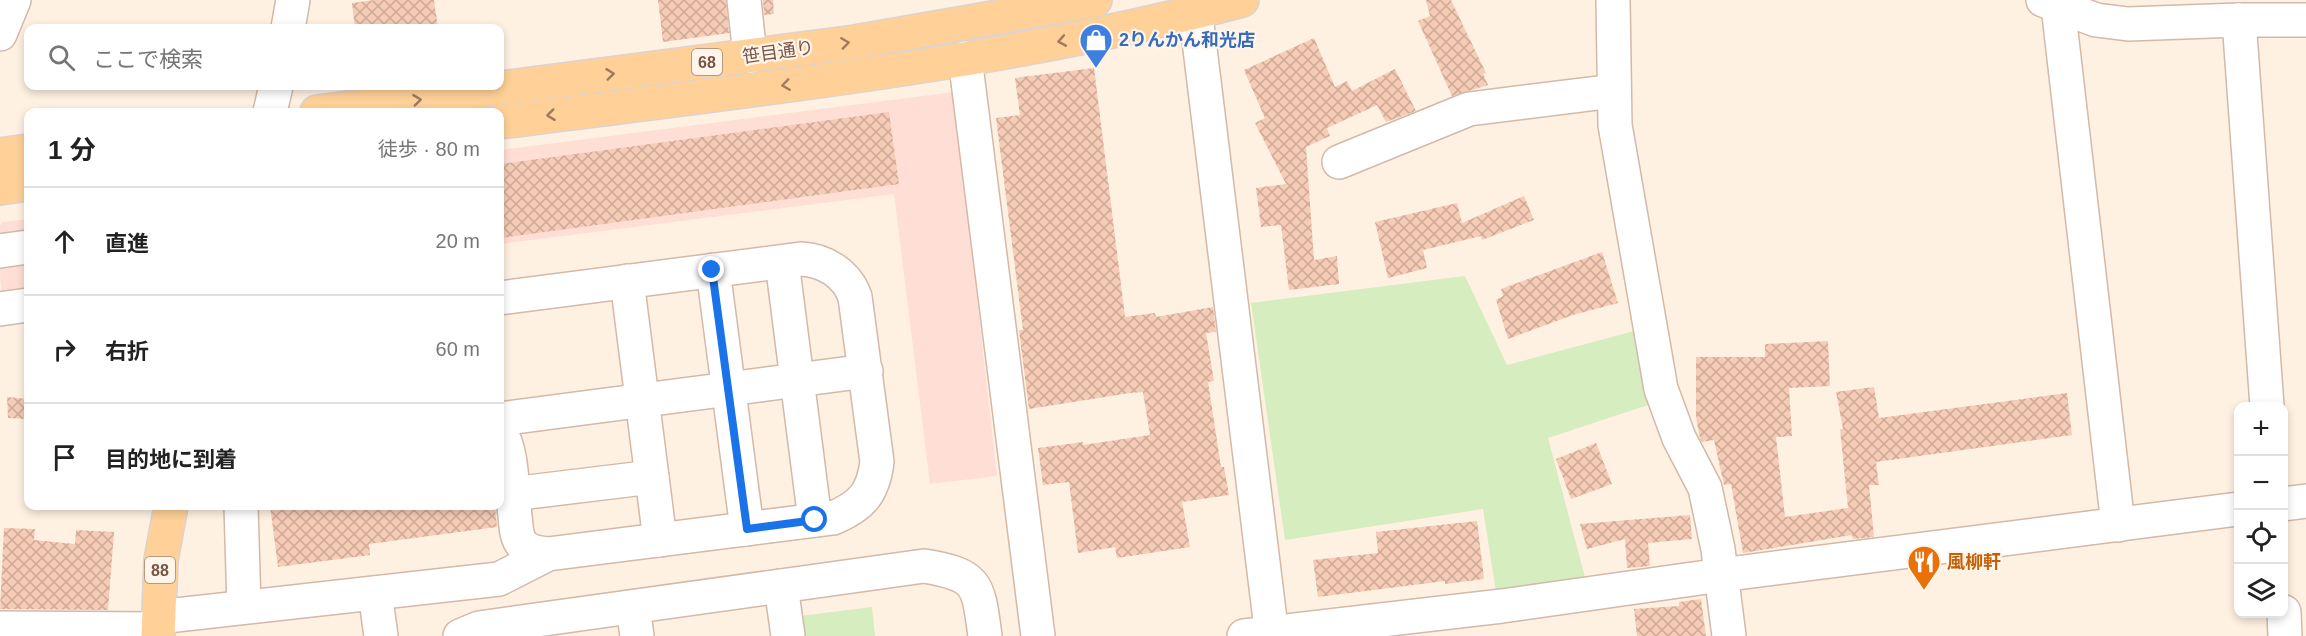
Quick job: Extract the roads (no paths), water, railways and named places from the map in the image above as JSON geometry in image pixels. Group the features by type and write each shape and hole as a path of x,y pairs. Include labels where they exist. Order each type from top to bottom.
{"main road":[{"name":"笹目通り","path":"504,88 750,56 960,25 1095,0"},
{"name":"笹目通り","path":"504,121 755,89 965,58 1086,36 1194,7 1242,0"},
{"name":"笹目通り","path":"348,108 487,90"},
{"path":"0,155 24,152"},
{"path":"0,188 24,185"},
{"name":"88","path":"158,627 160,560 170,510"}],"street":[{"path":"0,34 14,0"},
{"path":"289,24 293,0"},
{"path":"744,0 750,56"},
{"path":"1613,0 1615,125 1661,389 1679,438 1706,488 1718,549 1729,636"},
{"path":"2118,525 2050,3 2096,20 2128,24 2306,20"},
{"path":"1194,7 1262,635 1502,606 1721,575 2234,510"},
{"path":"2239,20 2267,402"},
{"path":"965,58 1038,636"},
{"path":"271,108 275,90"},
{"path":"1339,162 1469,109 1614,91"},
{"path":"0,251 24,248"},
{"path":"504,297 801,259 821,261 838,272 852,287 858,308 878,462 875,481 865,497 851,511 833,518 548,554 532,552 521,543 517,531 508,452 504,438"},
{"path":"782,262 815,520"},
{"path":"712,270 747,529"},
{"path":"627,281 660,540"},
{"path":"0,309 24,306"},
{"path":"504,418 866,371"},
{"path":"513,494 652,477"},
{"path":"2288,503 2306,501"},
{"path":"241,510 244,607"},
{"path":"0,628 158,627 244,607 499,579 548,554"},
{"path":"460,636 479,628 520,629 635,621 781,586 924,566 953,571 973,583 980,601 985,636"},
{"path":"781,586 788,636"},
{"path":"375,593 381,636"},
{"path":"2284,618 2286,636"}],"place":[{"name":"2りんかん和光店","path":"1096,69"},
{"name":"風柳軒","path":"1924,591"}]}
